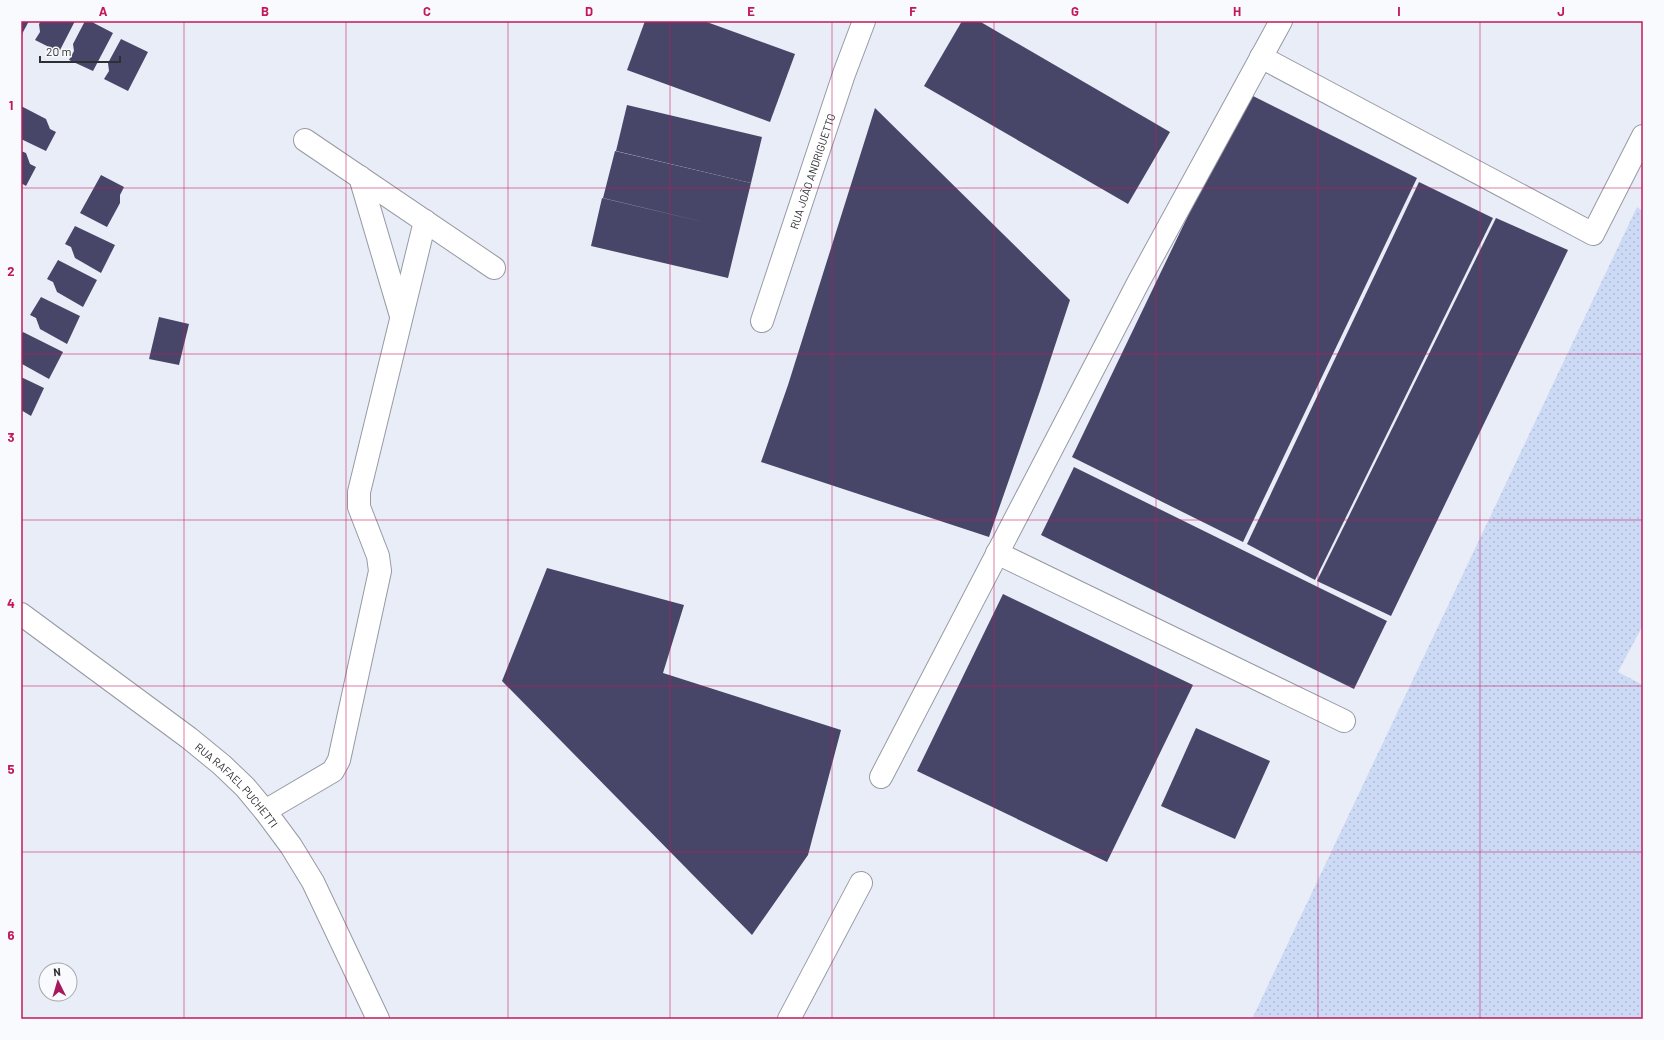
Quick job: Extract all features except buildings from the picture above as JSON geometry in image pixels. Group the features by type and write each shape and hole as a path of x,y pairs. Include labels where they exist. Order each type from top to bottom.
{"street":[{"name":"RUA JOÃO ANDRIGUETTO","path":"762,321 844,74 864,21"},
{"path":"881,777 1139,281 1281,21"},
{"path":"1261,57 1593,234 1643,136"},
{"path":"305,140 494,268"},
{"path":"360,177 401,317"},
{"path":"265,811 333,771 339,760 380,571 378,556 359,507 359,492 424,221"},
{"path":"997,553 1344,721"},
{"name":"RUA RAFAEL PUCHETTI","path":"21,614 189,738 222,764 245,788 265,811 291,846 313,882 378,1019"},
{"path":"789,1019 861,883"}],"shaded area":[{"path":"1637,207 1643,211 1643,625 1618,672 1643,685 1643,1019 1252,1019"}]}
